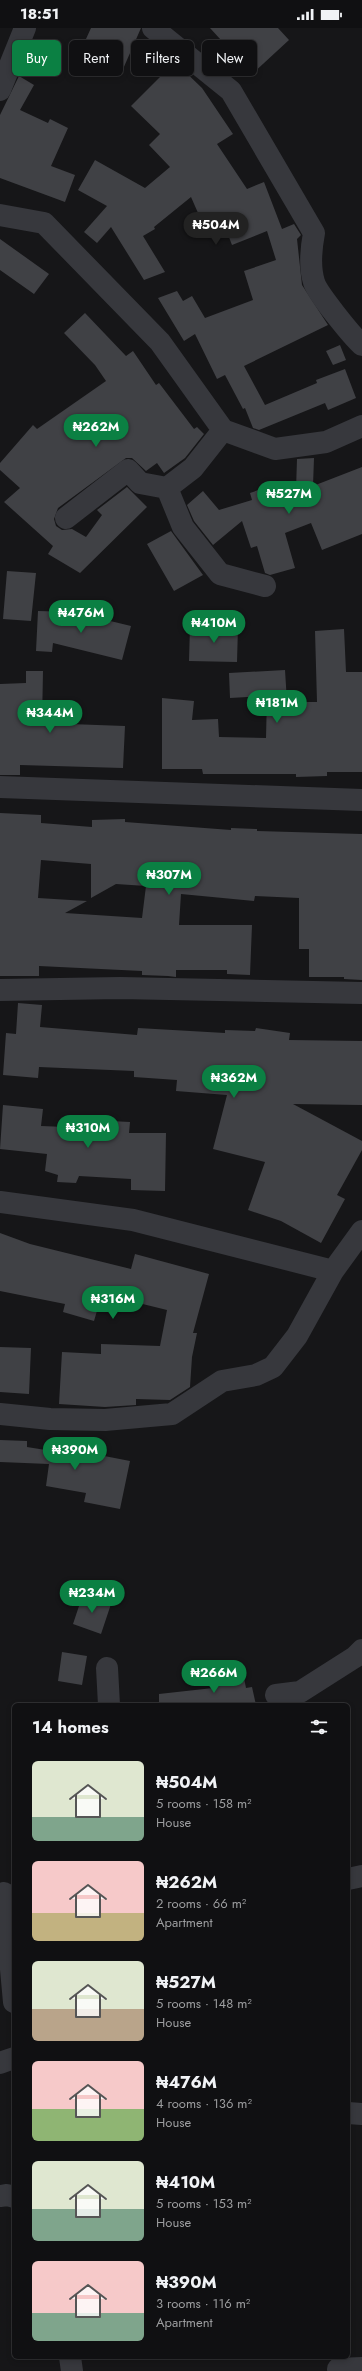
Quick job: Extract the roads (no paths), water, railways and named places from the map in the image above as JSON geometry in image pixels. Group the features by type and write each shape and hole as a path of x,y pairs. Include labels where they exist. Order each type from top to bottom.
{"street":[{"path":"0,90 25,28"},
{"path":"154,28 231,91 314,233 310,253 314,282 353,336 362,345"},
{"path":"0,215 44,223 160,342 223,430 275,450 326,442 362,426"},
{"path":"66,518 128,470 140,483 167,488 193,468 223,430"},
{"path":"167,488 184,527 220,574 265,586"},
{"path":"0,787 362,800"},
{"path":"0,990 120,988 362,993"},
{"path":"0,1202 133,1220 333,1271"},
{"path":"0,1414 50,1419 105,1420 172,1414 222,1381 256,1375 273,1367 297,1336 333,1271 362,1231"},
{"path":"276,1695 300,1692 355,1657 362,1650"},
{"path":"107,1668 109,1703"},
{"path":"350,1879 362,1876"},
{"path":"6,1893 12,1975"},
{"path":"0,2063 12,2059"},
{"path":"350,2113 362,2114"},
{"path":"0,2196 7,2194 12,2196"},
{"path":"70,2359 72,2371"},
{"path":"336,2366 362,2368"}]}
